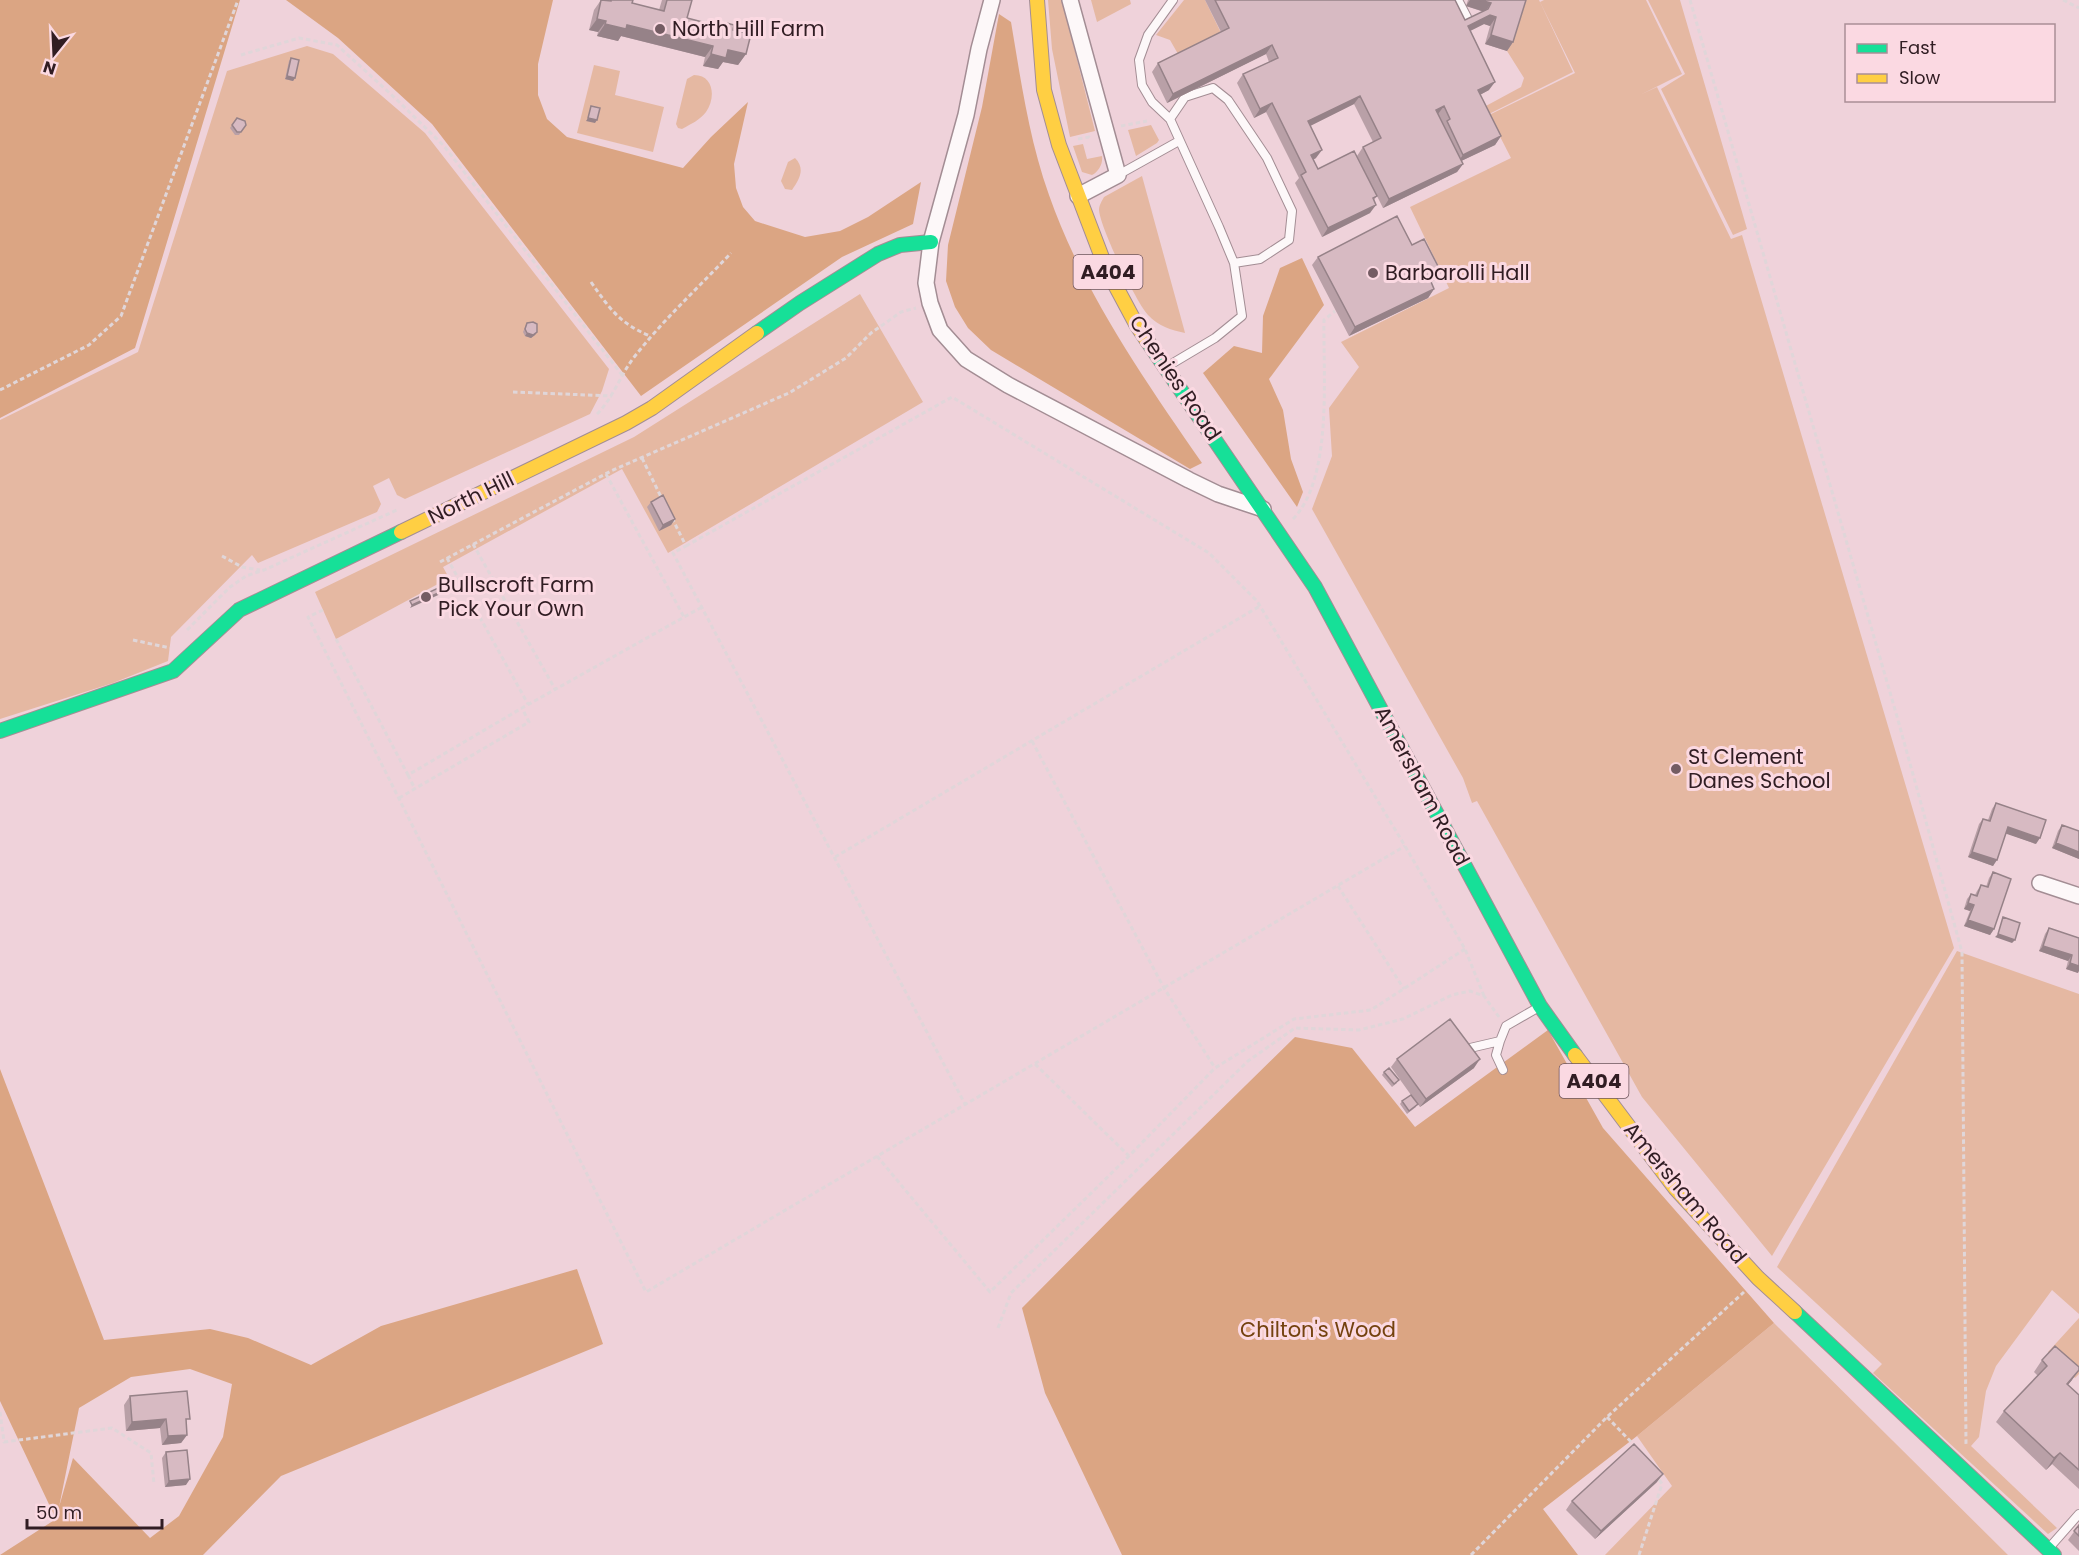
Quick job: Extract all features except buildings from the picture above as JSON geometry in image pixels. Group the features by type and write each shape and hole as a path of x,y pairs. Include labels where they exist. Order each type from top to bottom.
{"main road":[{"name":"Chenies Road","path":"1037,0 1044,90 1059,145 1106,268 1136,324 1263,509"},
{"name":"North Hill","path":"0,731 173,671 239,610 626,423 652,408 800,303 878,254 900,246 931,242"},
{"name":"Amersham Road","path":"1263,509 1315,586 1540,1006 1622,1119 1675,1188 1758,1278 2051,1552"}],"street":[{"path":"993,0 979,50 966,115 931,242 926,283 930,303 940,330 966,359 1008,385 1189,480 1218,494 1263,509"},
{"path":"1070,0 1118,175 1078,196"},
{"path":"2040,883 2079,896"}],"lane":[{"path":"1167,366 1215,338 1242,316 1234,263 1207,199 1170,119 1152,102 1142,85 1140,60 1148,35 1173,0"},
{"path":"1458,0 1467,17"},
{"path":"1170,119 1185,97 1213,88 1228,100 1244,121 1267,158 1292,211 1289,240 1260,259 1234,263"},
{"path":"1118,175 1179,141"},
{"path":"1503,1070 1496,1054 1506,1026 1540,1006"},
{"path":"1470,1048 1500,1041"},
{"path":"2051,1552 2079,1514"}],"path":[{"path":"0,390 89,345 121,316 238,0"},
{"path":"1690,0 1962,952 1966,1474"},
{"path":"2063,0 2079,8"},
{"path":"241,55 299,38 337,45 444,146 622,375"},
{"path":"1119,126 1147,121"},
{"path":"1076,140 1089,137 1092,144"},
{"path":"592,420 612,396 626,367 650,336 731,253"},
{"path":"591,282 608,307 630,328 650,336"},
{"path":"440,562 606,474 789,393 846,358 871,333 901,312 930,303"},
{"path":"1279,534 1300,512 1312,489 1322,451 1324,320 1335,310"},
{"path":"513,392 612,396"},
{"path":"965,1104 673,553 952,397 1209,553 1260,606 1405,846 1465,950 1484,996 1506,1026"},
{"path":"642,458 666,507"},
{"path":"606,474 684,617"},
{"path":"185,633 230,587 246,576 404,507"},
{"path":"671,517 686,546"},
{"path":"473,544 555,689"},
{"path":"222,556 242,567 264,570"},
{"path":"447,558 528,704"},
{"path":"835,857 1260,606"},
{"path":"408,775 528,704 702,607"},
{"path":"323,610 308,617 646,1292 1405,846"},
{"path":"132,639 170,648 177,640"},
{"path":"336,639 415,789"},
{"path":"399,799 529,722 522,708"},
{"path":"1032,741 1164,988 1215,1068"},
{"path":"1338,886 1404,989"},
{"path":"877,1156 990,1292 1215,1068 1294,1019 1371,1010 1465,950"},
{"path":"998,1328 1011,1293 1248,1061 1295,1028 1359,1030 1403,1019 1452,995 1470,991 1484,996"},
{"path":"1035,1064 1129,1156"},
{"path":"1471,1555 1607,1417 1758,1278"},
{"path":"0,1412 4,1442 112,1428 151,1453 154,1484"},
{"path":"1607,1417 1636,1447"},
{"path":"1640,1554 1662,1484 1656,1474"}],"shaded area":[{"path":"1048,0 1062,0 1095,131 1070,137 1052,49"},
{"path":"1091,0 1130,0 1131,4 1097,22"},
{"path":"1184,0 1205,0 1223,37 1178,54 1170,40 1156,35"},
{"path":"1523,0 1539,0 1573,72 1489,114 1484,107 1521,87 1524,78 1507,51"},
{"name":"St Clement Danes School","path":"1544,0 1646,0 1682,74 1642,94 1657,87 1731,239 1742,235 1954,948 1772,1256 1642,1097 1477,801 1472,803 1463,778 1312,509 1332,456 1329,408 1359,367 1341,342 1449,288 1410,207 1511,158 1489,115 1575,73 1540,2"},
{"path":"1648,0 1680,0 1747,229 1733,235 1661,89 1685,74"},
{"path":"307,46 333,54 425,133 609,369 602,391 590,414 405,499 397,495 389,478 373,486 381,504 377,512 258,563 252,555 171,637 168,661 113,683 0,719 0,420 138,352 227,71"},
{"path":"594,65 620,71 615,95 664,107 653,152 577,133"},
{"path":"694,75 701,76 709,83 711,100 701,117 682,129 678,128 676,124 687,79"},
{"path":"1151,125 1159,140 1136,156 1128,130"},
{"path":"1083,144 1087,159 1102,156 1100,167 1092,175 1082,172 1073,146"},
{"path":"795,158 800,166 800,174 792,190 785,189 781,181 788,162"},
{"path":"1142,176 1185,333 1156,322 1142,307 1119,264 1101,219 1099,208 1104,197"},
{"path":"860,294 923,402 668,553 622,469 443,567 449,578 336,639 315,592 634,437"},
{"path":"1957,951 2079,994 2079,1314 2052,1290 1996,1366 1986,1391 1979,1437 1971,1446 2057,1528 2048,1534 1873,1373 1882,1364 1777,1267"},
{"path":"2079,1318 2079,1374 2075,1378 2048,1352"},
{"path":"1774,1323 2008,1555 1605,1555 1672,1486 1637,1436"}],"green space":[{"path":"0,0 240,0 135,348 0,418"},
{"path":"286,0 553,0 538,64 538,95 547,119 567,137 683,168 711,137 748,102 734,164 736,188 743,207 755,221 805,237 840,231 868,217 921,182 913,224 842,257 641,396 432,124 338,38"},
{"path":"999,14 1011,22 1036,153 1063,231 1116,334 1202,463 1190,469 991,350 968,328 955,307 946,281 948,245 982,107"},
{"path":"1302,258 1324,305 1269,379 1283,410 1291,459 1303,492 1297,507 1203,373 1234,346 1262,353 1263,316 1280,268"},
{"name":"Chilton's Wood","path":"1548,1030 1603,1128 1774,1323 1637,1436 1543,1509 1578,1555 1122,1555 1045,1393 1022,1308 1295,1037 1352,1048 1415,1127"},
{"path":"0,1069 104,1340 210,1329 248,1338 311,1365 381,1326 577,1269 603,1344 281,1476 203,1555 0,1555 56,1519 0,1401","holes":["190,1369 232,1384 223,1437 179,1516 150,1538 73,1458 59,1507 79,1408 131,1377"]}],"traffic: fast":[{"path":"757,333 878,254 900,245 931,242"},
{"path":"1148,342 1315,587 1540,1006 1575,1055"},
{"path":"0,731 173,671 239,610 401,532"},
{"path":"1795,1312 2054,1555"}],"traffic: slow":[{"path":"1037,0 1044,90 1059,145 1106,268 1148,342"},
{"path":"401,532 626,423 652,408 757,333"},
{"path":"1575,1055 1675,1188 1758,1278 1795,1312"}],"place":[{"name":"North Hill Farm","path":"660,29"},
{"name":"Barbarolli Hall","path":"1373,273"},
{"name":"Bullscroft Farm Pick Your Own","path":"426,597"},
{"name":"St Clement Danes School","path":"1676,769"}]}
